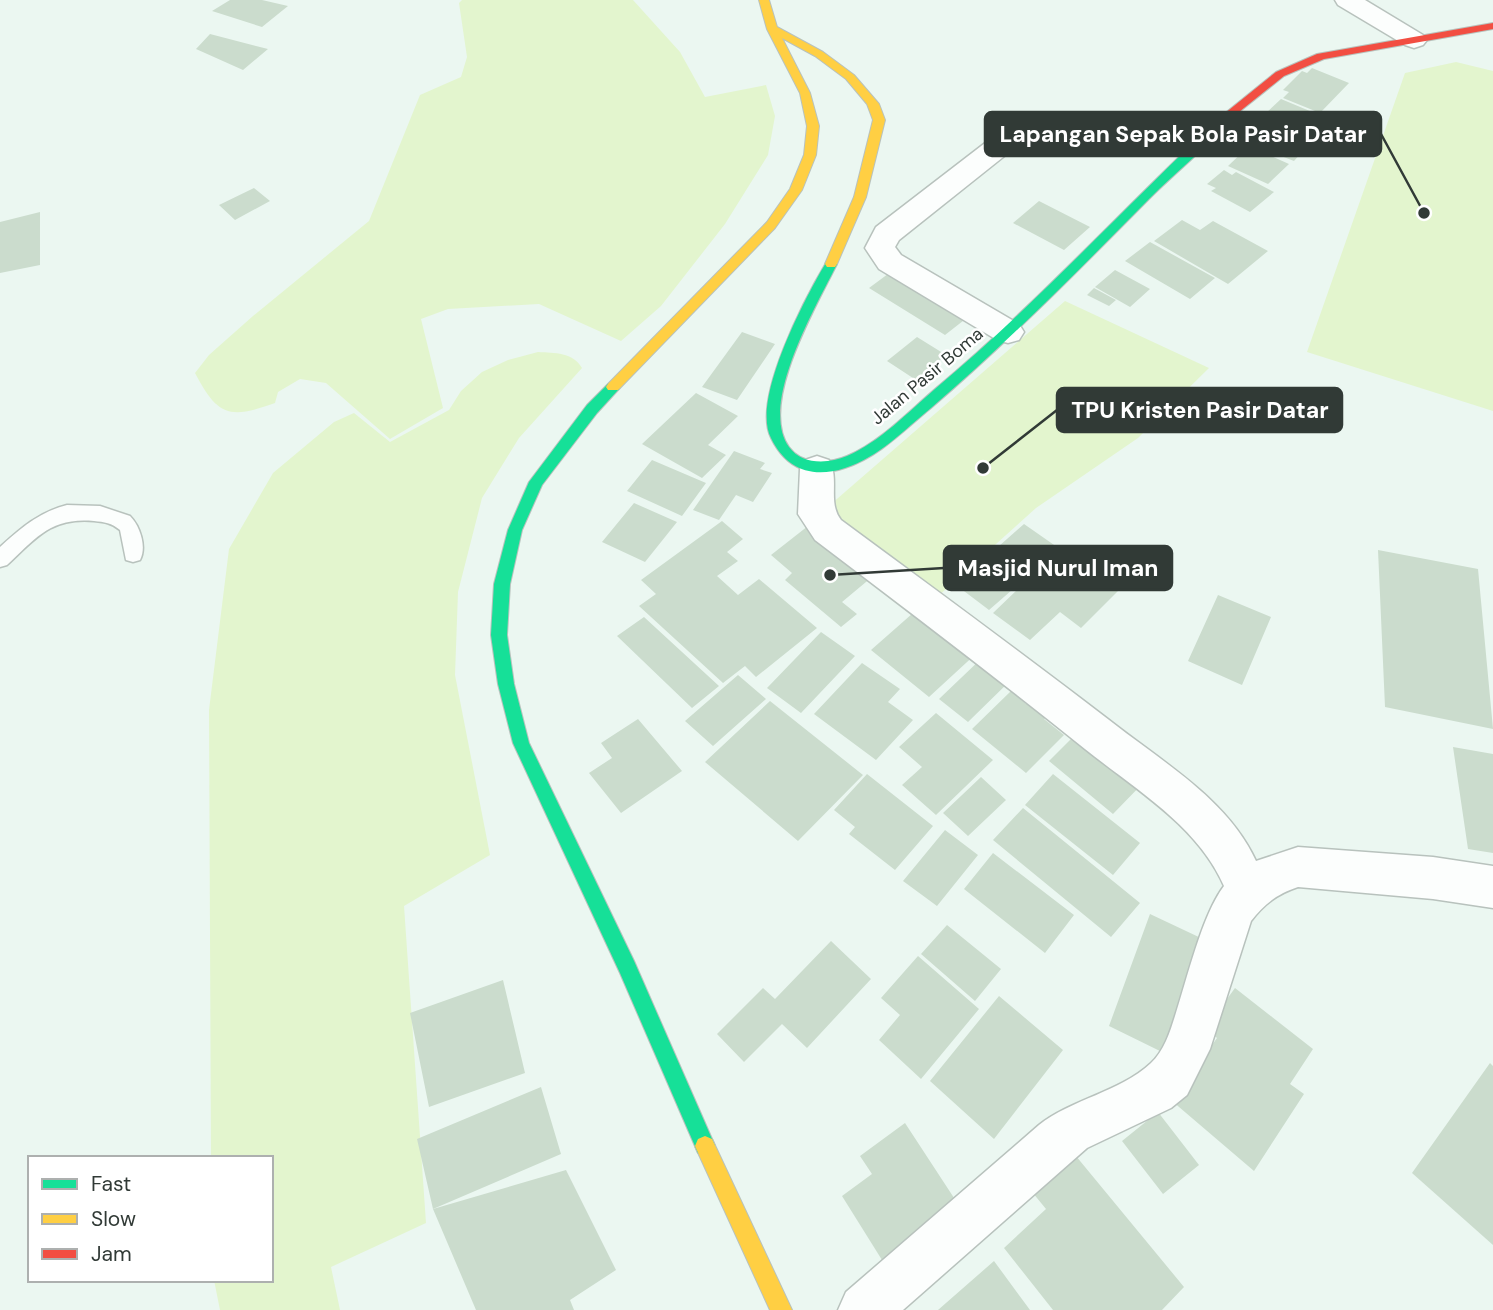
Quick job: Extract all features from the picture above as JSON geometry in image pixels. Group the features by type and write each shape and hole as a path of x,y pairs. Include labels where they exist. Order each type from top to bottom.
{"main road":[{"path":"764,0 772,29 805,93 813,126 810,155 796,190 771,225 592,409 536,482 515,530 505,571 499,635 506,684 522,743 780,1310"},
{"name":"Jalan Pasir Boma","path":"817,469 840,466 858,458 944,390 1008,332 1226,119 1279,74 1298,63 1321,56 1493,26"},
{"path":"772,29 821,53 839,66 875,107 879,120 857,207 790,353 777,395 774,418 776,439 783,453 799,465 817,469"}],"street":[{"path":"1347,0 1413,40"},
{"path":"1008,332 890,262 880,248 887,234 1012,136"},
{"path":"817,469 816,514 828,530 1043,692 1205,820 1233,857 1248,890"},
{"path":"864,1310 1070,1131 1154,1091 1170,1078 1187,1049 1234,911 1248,890 1272,874 1298,867 1433,878 1493,887"}],"lane":[{"path":"0,559 40,524 74,510 117,517 125,522 130,528 133,554"}],"green space":[{"path":"462,0 633,0 680,52 705,97 766,85 775,116 768,155 725,224 661,306 621,341 539,304 448,309 421,319 443,408 390,439 326,383 300,379 278,392 275,403 247,411 236,412 219,406 203,388 195,373 209,355 253,316 369,221 420,95 461,77 467,57 459,3"},
{"path":"1456,62 1493,71 1493,411 1307,352 1405,73"},
{"path":"1065,301 1209,368 1138,438 1036,508 936,598 835,522 830,505"},
{"path":"538,352 557,353 574,359 582,368 519,438 482,498 458,592 455,675 490,855 404,906 426,1223 331,1267 340,1310 220,1310 214,1282 273,1282 273,1156 211,1156 209,710 229,549 273,473 334,422 354,413 390,442 449,410 461,391 482,372 508,360"}],"building":[{"path":"230,0 262,0 288,6 262,27 212,11"},
{"path":"210,34 268,49 243,70 196,49"},
{"path":"1312,68 1349,83 1320,113 1283,98 1289,92 1283,90 1302,71 1307,73"},
{"path":"1281,99 1329,119 1315,133 1266,113"},
{"path":"1259,122 1311,142 1294,161 1242,141"},
{"path":"1249,146 1289,164 1268,184 1228,166"},
{"path":"1224,170 1232,175 1236,172 1274,192 1250,212 1211,191 1216,188 1207,184"},
{"path":"254,188 270,201 235,220 219,205"},
{"path":"1039,201 1090,227 1064,250 1013,223"},
{"path":"40,212 40,265 0,273 0,222"},
{"path":"1182,220 1200,230 1213,221 1268,251 1228,284 1154,241"},
{"path":"1150,242 1215,278 1190,299 1125,261"},
{"path":"1115,270 1150,289 1130,307 1095,287"},
{"path":"892,271 968,317 945,335 869,288"},
{"path":"1094,288 1116,300 1109,306 1087,295"},
{"path":"742,332 775,344 737,400 702,387"},
{"path":"917,337 946,355 916,380 887,361"},
{"path":"696,393 738,416 708,445 726,455 702,478 642,444"},
{"path":"734,451 765,463 760,469 772,473 753,502 736,495 719,520 693,510"},
{"path":"652,460 706,483 682,516 627,491"},
{"path":"634,503 677,522 645,562 602,542"},
{"path":"722,521 743,539 727,552 738,561 717,576 738,595 759,579 817,628 756,677 745,666 723,683 639,606 656,594 641,580"},
{"path":"1024,524 1057,547 1024,579 990,554"},
{"path":"808,526 872,577 842,602 857,614 841,627 785,580 792,573 771,555"},
{"path":"1062,547 1121,588 1081,628 1060,612 1030,640 993,613"},
{"path":"1378,550 1478,569 1493,729 1385,707"},
{"path":"987,557 1021,582 989,610 956,585"},
{"path":"1218,595 1271,617 1242,685 1188,661"},
{"path":"921,606 979,651 929,697 871,650"},
{"path":"644,617 719,686 692,708 617,636"},
{"path":"821,632 855,656 801,713 767,688"},
{"path":"984,656 1013,678 968,722 939,699"},
{"path":"862,663 900,689 888,702 913,720 876,760 814,714"},
{"path":"738,675 766,699 713,746 685,721"},
{"path":"1011,691 1026,704 1031,699 1049,714 1044,719 1064,735 1026,773 972,729"},
{"path":"770,701 863,775 798,841 705,762"},
{"path":"936,713 993,760 936,815 902,785 922,767 899,747"},
{"path":"638,719 682,771 621,813 589,773 612,758 601,743"},
{"path":"1082,728 1146,780 1113,814 1049,761"},
{"path":"1453,747 1493,754 1493,853 1468,849"},
{"path":"867,774 933,826 895,870 849,834 855,827 834,810"},
{"path":"1053,774 1140,843 1113,875 1025,805"},
{"path":"981,777 1006,800 968,836 943,813"},
{"path":"1023,808 1140,903 1111,937 993,840"},
{"path":"945,830 978,855 937,906 903,881"},
{"path":"993,853 1074,915 1045,953 964,889"},
{"path":"1150,914 1203,939 1164,1053 1109,1026"},
{"path":"947,925 1001,969 975,1001 921,954"},
{"path":"831,941 871,979 807,1048 782,1024 744,1062 717,1034 763,988 775,999"},
{"path":"918,956 979,1009 921,1079 879,1040 900,1015 881,998"},
{"path":"503,980 525,1073 429,1107 410,1013"},
{"path":"1235,988 1313,1049 1290,1084 1304,1094 1254,1171 1172,1101 1217,1038 1206,1028"},
{"path":"999,996 1063,1050 994,1139 930,1081"},
{"path":"1490,1063 1493,1066 1493,1245 1412,1173"},
{"path":"541,1087 561,1154 433,1209 417,1139"},
{"path":"1158,1112 1199,1165 1163,1194 1122,1141"},
{"path":"905,1123 958,1204 882,1260 842,1196 872,1174 860,1156"},
{"path":"1071,1150 1184,1287 1162,1310 1053,1310 1004,1248 1046,1209 1028,1187"},
{"path":"566,1170 616,1270 570,1300 574,1310 476,1310 433,1209"},
{"path":"994,1261 1030,1310 938,1310"}],"traffic: fast":[{"path":"831,264 798,330 778,385 773,411 775,433 784,451 797,461 819,467 834,466 854,459 886,439 1004,336 1230,114"},
{"path":"613,387 592,409 536,482 515,530 502,584 499,635 506,684 521,743 627,967 705,1146"}],"traffic: slow":[{"path":"613,387 771,225 796,190 810,155 813,126 805,93 772,29 764,0"},
{"path":"772,29 819,54 850,77 873,104 879,120 860,197 831,264"},
{"path":"705,1146 781,1310"}],"traffic: jam":[{"path":"1230,114 1280,74 1321,56 1493,26"}],"place":[{"name":"Lapangan Sepak Bola Pasir Datar","path":"1424,213"},
{"name":"TPU Kristen Pasir Datar","path":"983,468"},
{"name":"Masjid Nurul Iman","path":"830,575"}]}
